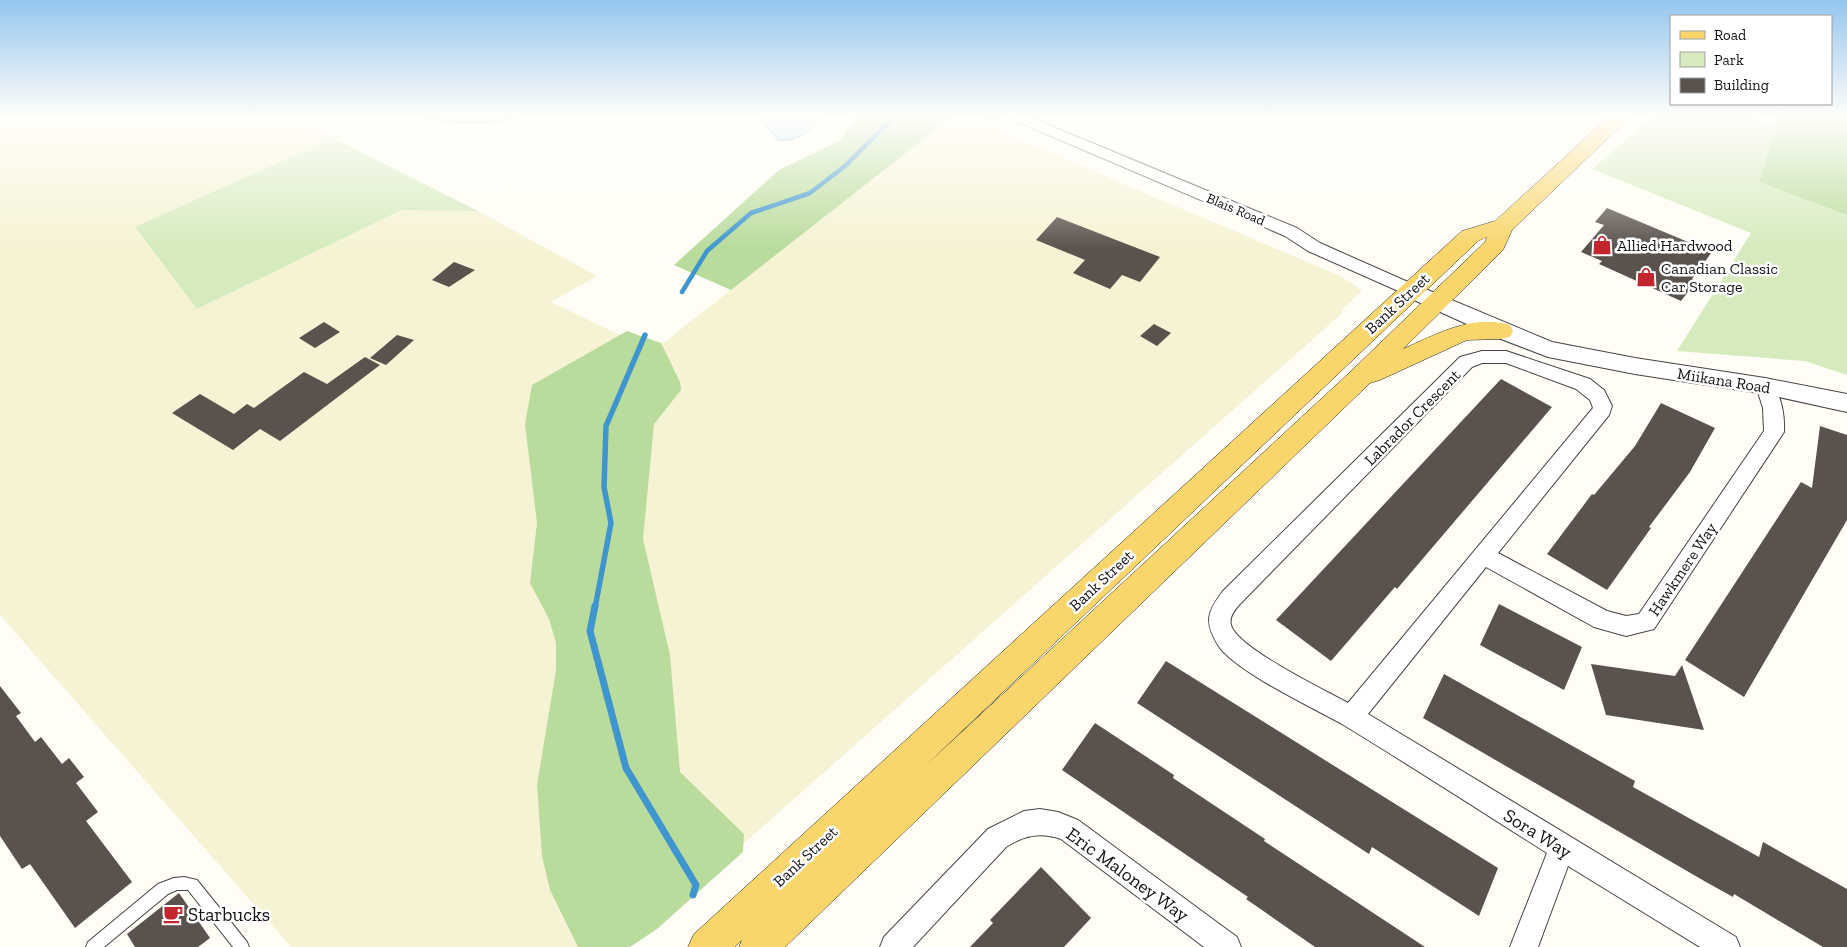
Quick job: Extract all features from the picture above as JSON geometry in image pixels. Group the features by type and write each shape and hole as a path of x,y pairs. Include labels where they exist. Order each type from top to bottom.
{"main road":[{"name":"Bank Street","path":"708,947 1428,291 1495,245 1502,227 1574,160"},
{"name":"Bank Street","path":"758,947 1356,381 1428,291"},
{"path":"1356,381 1464,332 1478,330 1501,331"}],"street":[{"name":"Blais Road","path":"1121,160 1291,232 1314,247 1428,291"},
{"name":"Miikana Road","path":"1428,291 1501,331 1548,349 1765,386 1847,403"},
{"name":"Miikana Road","path":"1428,291 1600,359"},
{"name":"Labrador Crescent","path":"1482,357 1506,357 1583,384 1597,395 1603,406 1484,556 1351,718 1245,657 1227,640 1219,625 1222,611 1231,598 1466,362 1482,357"},
{"name":"Hawkmere Way","path":"1484,556 1602,620 1626,626 1646,622 1774,432 1775,422 1772,402 1765,386"},
{"name":"Sora Way","path":"1351,718 1726,947"},
{"name":"Eric Maloney Way","path":"894,947 997,838 1012,828 1027,822 1048,821 1069,828 1226,947"},
{"path":"1524,947 1562,848"}],"lane":[{"path":"93,947 163,890 184,882 192,885 242,947"}],"shaded area":[{"path":"0,160 284,160 135,227 197,309 403,210 478,211 597,276 551,302 653,351 897,160 1068,160 1340,276 1362,290 1344,308 1339,316 627,947 291,947 0,615"}],"green space":[{"path":"284,160 377,160 478,211 402,210 197,309 135,227"},
{"path":"799,160 897,160 731,290 674,265 779,170"},
{"path":"1602,160 1766,160 1759,182 1847,215 1847,375 1805,361 1677,351 1751,233 1592,169"},
{"path":"1766,160 1847,160 1847,215 1759,182"},
{"path":"627,331 661,343 680,382 681,390 654,424 643,539 670,655 680,772 744,834 743,852 657,929 630,947 578,947 550,890 542,856 537,785 556,670 556,643 549,619 530,583 537,523 525,424 532,385"}],"building":[{"path":"1607,208 1712,252 1692,279 1696,281 1681,301 1599,264 1602,261 1581,252 1604,225 1595,222"},
{"path":"1057,217 1160,257 1140,282 1122,275 1110,289 1073,273 1085,260 1036,240"},
{"path":"454,262 475,270 449,287 432,280"},
{"path":"324,322 340,332 315,348 299,338"},
{"path":"1154,324 1171,333 1157,346 1140,336"},
{"path":"397,335 414,340 386,365 370,358"},
{"path":"365,357 380,365 280,441 260,429 233,450 172,413 200,394 234,414 247,404 254,408 304,372 327,384"},
{"path":"1501,379 1552,407 1397,589 1395,587 1331,661 1276,620"},
{"path":"1661,403 1715,428 1690,472 1649,527 1651,528 1607,590 1547,554 1592,494 1594,495 1635,446"},
{"path":"1820,426 1847,435 1847,520 1744,697 1685,660 1801,482 1812,488"},
{"path":"1499,604 1582,647 1564,690 1480,645"},
{"path":"1166,661 1498,868 1479,916 1372,847 1369,854 1137,703"},
{"path":"1591,664 1675,676 1682,665 1704,730 1606,715"},
{"path":"1444,674 1635,781 1633,787 1759,857 1763,842 1847,889 1847,947 1823,947 1734,894 1733,897 1706,882 1423,718"},
{"path":"0,686 21,713 16,716 35,742 41,737 62,764 69,758 84,777 76,783 98,812 86,821 132,882 75,928 30,864 22,869 0,836"},
{"path":"1095,723 1174,775 1173,778 1265,839 1264,841 1425,947 1315,947 1246,899 1248,897 1062,770"},
{"path":"1041,867 1091,918 1064,947 970,947 993,923 990,920"},
{"name":"Starbucks","path":"179,893 210,938 198,947 135,947 127,934"}],"waterway":[{"path":"682,292 707,251 751,213 810,193 851,160"},
{"path":"595,608 611,523 604,487 606,426 645,335"},
{"path":"595,606 590,631 626,768 696,885 693,895"}],"place":[{"name":"Allied Hardwood","path":"1602,245"},
{"name":"Canadian Classic Car Storage","path":"1646,277"},
{"name":"Starbucks","path":"173,914"}]}
